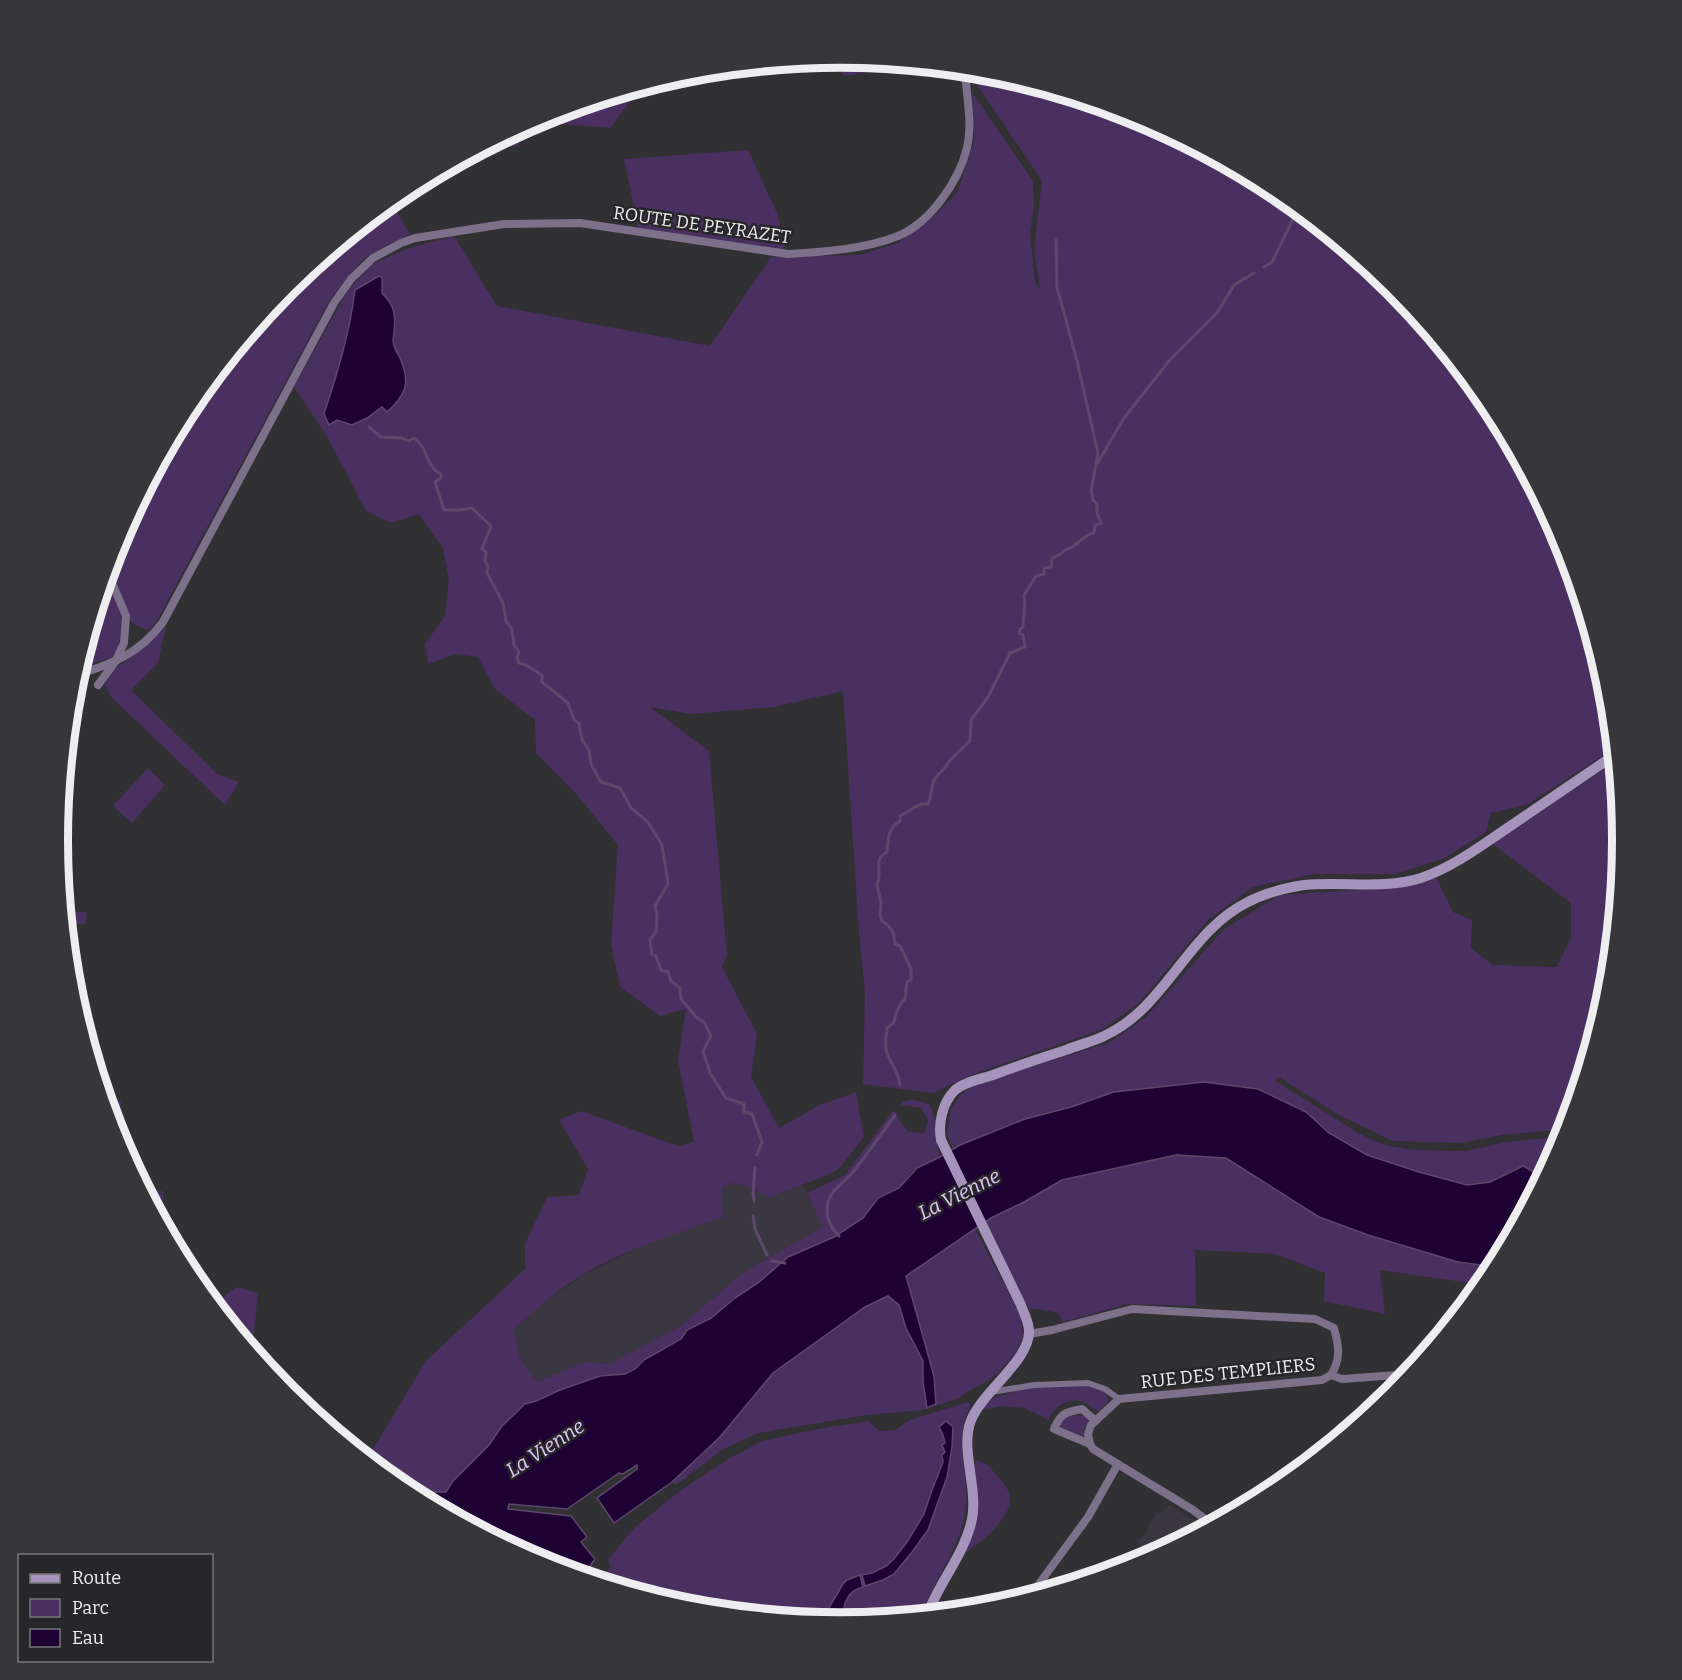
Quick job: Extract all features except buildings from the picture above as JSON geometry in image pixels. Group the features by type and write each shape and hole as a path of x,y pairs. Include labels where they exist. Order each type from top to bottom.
{"main road":[{"path":"931,1607 963,1543 972,1518 968,1438 970,1423 976,1409 1025,1348 1029,1334 1028,1322 1021,1305 945,1149 939,1131 945,1105 954,1091 986,1077 1102,1037 1124,1026 1144,1010 1212,928 1246,902 1268,893 1306,885 1399,883 1421,878 1477,849 1609,759"}],"street":[{"name":"ROUTE DE PEYRAZET","path":"115,662 152,637 163,622 334,303 351,279 373,258 415,237 504,224 580,223 788,254 820,253 891,238 925,218 943,198 959,170 967,146 970,104 966,78"},
{"path":"99,685 115,662 124,643 126,616 112,583"},
{"path":"87,671 115,662"},
{"path":"1029,1334 1132,1309 1315,1318 1334,1328 1339,1343 1339,1359 1331,1375"},
{"name":"RUE DES TEMPLIERS","path":"1119,1400 1322,1380 1331,1375 1342,1379 1397,1375"},
{"path":"991,1392 1034,1384 1088,1383 1105,1389 1119,1400 1091,1425 1088,1434 1090,1444 1094,1449 1207,1520"},
{"path":"1090,1444 1054,1429 1058,1419 1066,1412 1082,1409 1096,1421"},
{"path":"1037,1587 1088,1517 1118,1464"}],"shaded area":[{"path":"735,1181 771,1197 803,1185 822,1227 741,1274 681,1326 609,1364 584,1362 537,1382 519,1357 514,1330 542,1304 583,1275 638,1248"},
{"path":"1170,1505 1200,1524 1144,1551 1136,1540 1142,1538 1157,1512 1161,1513"}],"green space":[{"path":"838,68 888,69 845,76"},
{"path":"973,79 1041,94 1089,108 1183,147 1227,171 1311,227 1387,294 1454,370 1510,454 1534,498 1573,592 1599,689 1608,752 1528,804 1491,813 1486,832 1445,858 1395,874 1314,874 1253,887 1208,920 1140,1002 1103,1029 971,1075 933,1093 863,1084 865,993 843,691 774,707 691,714 650,707 709,751 727,955 722,967 757,1034 751,1077 779,1128 820,1105 856,1092 864,1137 838,1170 771,1197 735,1182 722,1188 723,1217 634,1250 573,1281 514,1329 519,1357 537,1382 584,1362 609,1364 681,1326 741,1274 822,1227 807,1193 845,1175 892,1112 896,1111 900,1121 909,1132 924,1133 928,1120 921,1108 901,1105 903,1102 913,1100 930,1105 940,1157 913,1170 899,1188 878,1198 863,1218 834,1237 788,1257 711,1318 687,1330 682,1339 644,1360 635,1369 625,1374 600,1376 525,1404 502,1426 489,1445 453,1481 446,1492 428,1492 371,1453 426,1361 525,1269 525,1244 547,1197 579,1195 588,1169 559,1120 581,1111 678,1146 694,1142 678,1060 686,1009 660,1016 620,987 611,944 618,845 578,796 536,753 535,720 494,688 478,657 456,654 428,664 425,644 445,616 449,580 443,548 419,514 391,523 366,511 328,438 294,387 348,290 373,264 406,249 454,236 497,306 710,346 771,257 859,255 898,243 931,219 957,193 974,142 972,92 1033,181 1034,207 1030,231 1035,282 1040,290 1034,248 1042,181"},
{"path":"634,96 610,128 552,123"},
{"path":"526,135 517,146 497,148"},
{"path":"748,150 777,213 785,246 782,250 638,228 624,159"},
{"path":"396,210 410,234 364,259 328,303 156,622 148,630 129,620 114,578 148,498 172,454 228,370 295,294 332,259"},
{"path":"110,589 119,607 122,625 119,646 111,658 89,664"},
{"path":"166,626 158,663 131,690 217,774 239,782 225,805 111,697 105,685 115,668 131,658"},
{"path":"1610,765 1613,840 1612,891 1607,941 1599,991 1587,1040 1557,1130 1501,1135 1462,1143 1393,1141 1339,1115 1279,1077 1274,1080 1360,1134 1384,1145 1414,1150 1466,1151 1507,1142 1555,1137 1538,1174 1523,1166 1490,1182 1467,1185 1419,1172 1367,1155 1329,1133 1306,1112 1258,1089 1204,1082 1114,1092 1071,1107 1025,1119 953,1149 947,1134 951,1109 962,1093 979,1083 1108,1043 1145,1018 1224,929 1280,895 1403,887 1436,877 1453,912 1472,920 1471,948 1493,965 1557,967 1571,937 1571,903 1493,844"},
{"path":"148,768 165,785 132,823 113,806"},
{"path":"72,912 86,912 86,924 73,924"},
{"path":"114,1101 121,1101 120,1117"},
{"path":"1176,1155 1226,1158 1319,1217 1368,1235 1458,1262 1485,1266 1473,1283 1380,1270 1385,1314 1324,1301 1325,1273 1275,1254 1195,1250 1196,1306 1127,1304 1063,1322 1058,1313 1039,1309 1030,1310 986,1221 1062,1180"},
{"path":"151,1188 164,1192 162,1207"},
{"path":"975,1229 1020,1314 1023,1335 1017,1351 998,1373 957,1399 922,1410 867,1415 758,1433 722,1450 676,1485 672,1482 719,1438 773,1373 865,1307 888,1296 906,1276"},
{"path":"236,1287 258,1293 253,1341 228,1310 221,1300"},
{"path":"1053,1385 1080,1385 1095,1388 1105,1393 1108,1402 1099,1412 1083,1402 1076,1400 1066,1402 1057,1408 1048,1420 1025,1408 1001,1406 983,1408 993,1398 1024,1389"},
{"path":"968,1402 971,1405 963,1434 966,1498 963,1523 955,1547 924,1608 841,1612 790,1611 740,1606 690,1598 602,1575 611,1567 608,1560 634,1528 681,1490 730,1458 762,1441 868,1421 880,1431 895,1430 910,1420"},
{"path":"1068,1415 1084,1416 1089,1420 1084,1429 1084,1436 1060,1427"},
{"path":"976,1461 986,1464 993,1471 1007,1488 1010,1501 999,1524 984,1539 962,1554 967,1545"}],"water":[{"path":"379,276 382,278 382,293 393,310 395,320 393,342 403,367 405,388 399,400 387,412 382,407 352,425 337,420 329,425 324,414 346,337 355,290"},
{"name":"La Vienne","path":"1204,1082 1258,1089 1306,1112 1329,1133 1367,1155 1419,1172 1467,1185 1490,1182 1523,1166 1538,1174 1510,1226 1485,1266 1458,1262 1368,1235 1319,1217 1226,1158 1176,1155 1062,1180 991,1218 906,1276 934,1376 936,1404 927,1408 923,1361 906,1328 899,1305 888,1296 865,1307 773,1373 719,1438 672,1482 614,1523 597,1498 637,1469 637,1465 623,1474 619,1473 567,1509 509,1504 508,1509 571,1516 587,1537 581,1542 595,1559 587,1570 499,1533 428,1492 446,1492 453,1481 489,1445 502,1426 525,1404 600,1376 625,1374 635,1369 644,1360 681,1339 687,1330 711,1318 788,1257 834,1237 863,1218 878,1198 899,1188 917,1168 960,1145 1025,1119 1071,1107 1114,1092"},
{"path":"946,1421 953,1427 952,1447 947,1477 928,1530 894,1574 865,1586 862,1575 872,1573 893,1560 924,1514 943,1462 942,1455 945,1452 942,1445 945,1443 939,1427"},
{"path":"860,1575 863,1587 852,1592 846,1600 844,1612 827,1612 843,1584"}],"waterway":[{"path":"1264,267 1272,262 1295,216"},
{"path":"900,1084 887,1053 886,1038 887,1028 894,1022 896,1013 905,999 907,982 911,980 911,969 900,946 895,944 892,931 882,921 880,915 881,903 877,884 880,859 887,852 889,834 900,821 900,816 921,804 928,804 934,780 949,761 970,741 971,720 988,697 1010,653 1025,647 1023,635 1019,633 1023,627 1024,595 1036,576 1044,574 1044,568 1051,567 1052,558 1094,533 1095,525 1101,523 1097,513 1097,504 1093,500 1091,491 1098,453 1057,287 1056,240"},
{"path":"1097,464 1124,418 1169,361 1217,313 1234,285 1254,273"},
{"path":"369,427 381,437 401,438 409,441 414,438 421,445 433,468 441,474 441,478 435,482 444,510 472,508 491,526 482,549 486,552 487,573 503,603 506,621 512,629 514,645 519,652 517,658 519,663 542,675 542,682 568,703 574,720 579,723 582,740 589,750 591,764 601,782 620,788 631,808 648,822 662,845 668,884 655,906 656,932 650,940 652,955 656,956 661,970 668,972 671,981 680,988 681,999 697,1018 704,1022 711,1036 703,1051 710,1073 726,1098 744,1104 744,1112 752,1114 762,1142 757,1155"},
{"path":"839,1236 833,1229 828,1216 828,1202 835,1190 858,1166 895,1115"},
{"path":"754,1201 755,1168"},
{"path":"753,1216 755,1229 767,1255"},
{"path":"772,1261 785,1263"}]}
